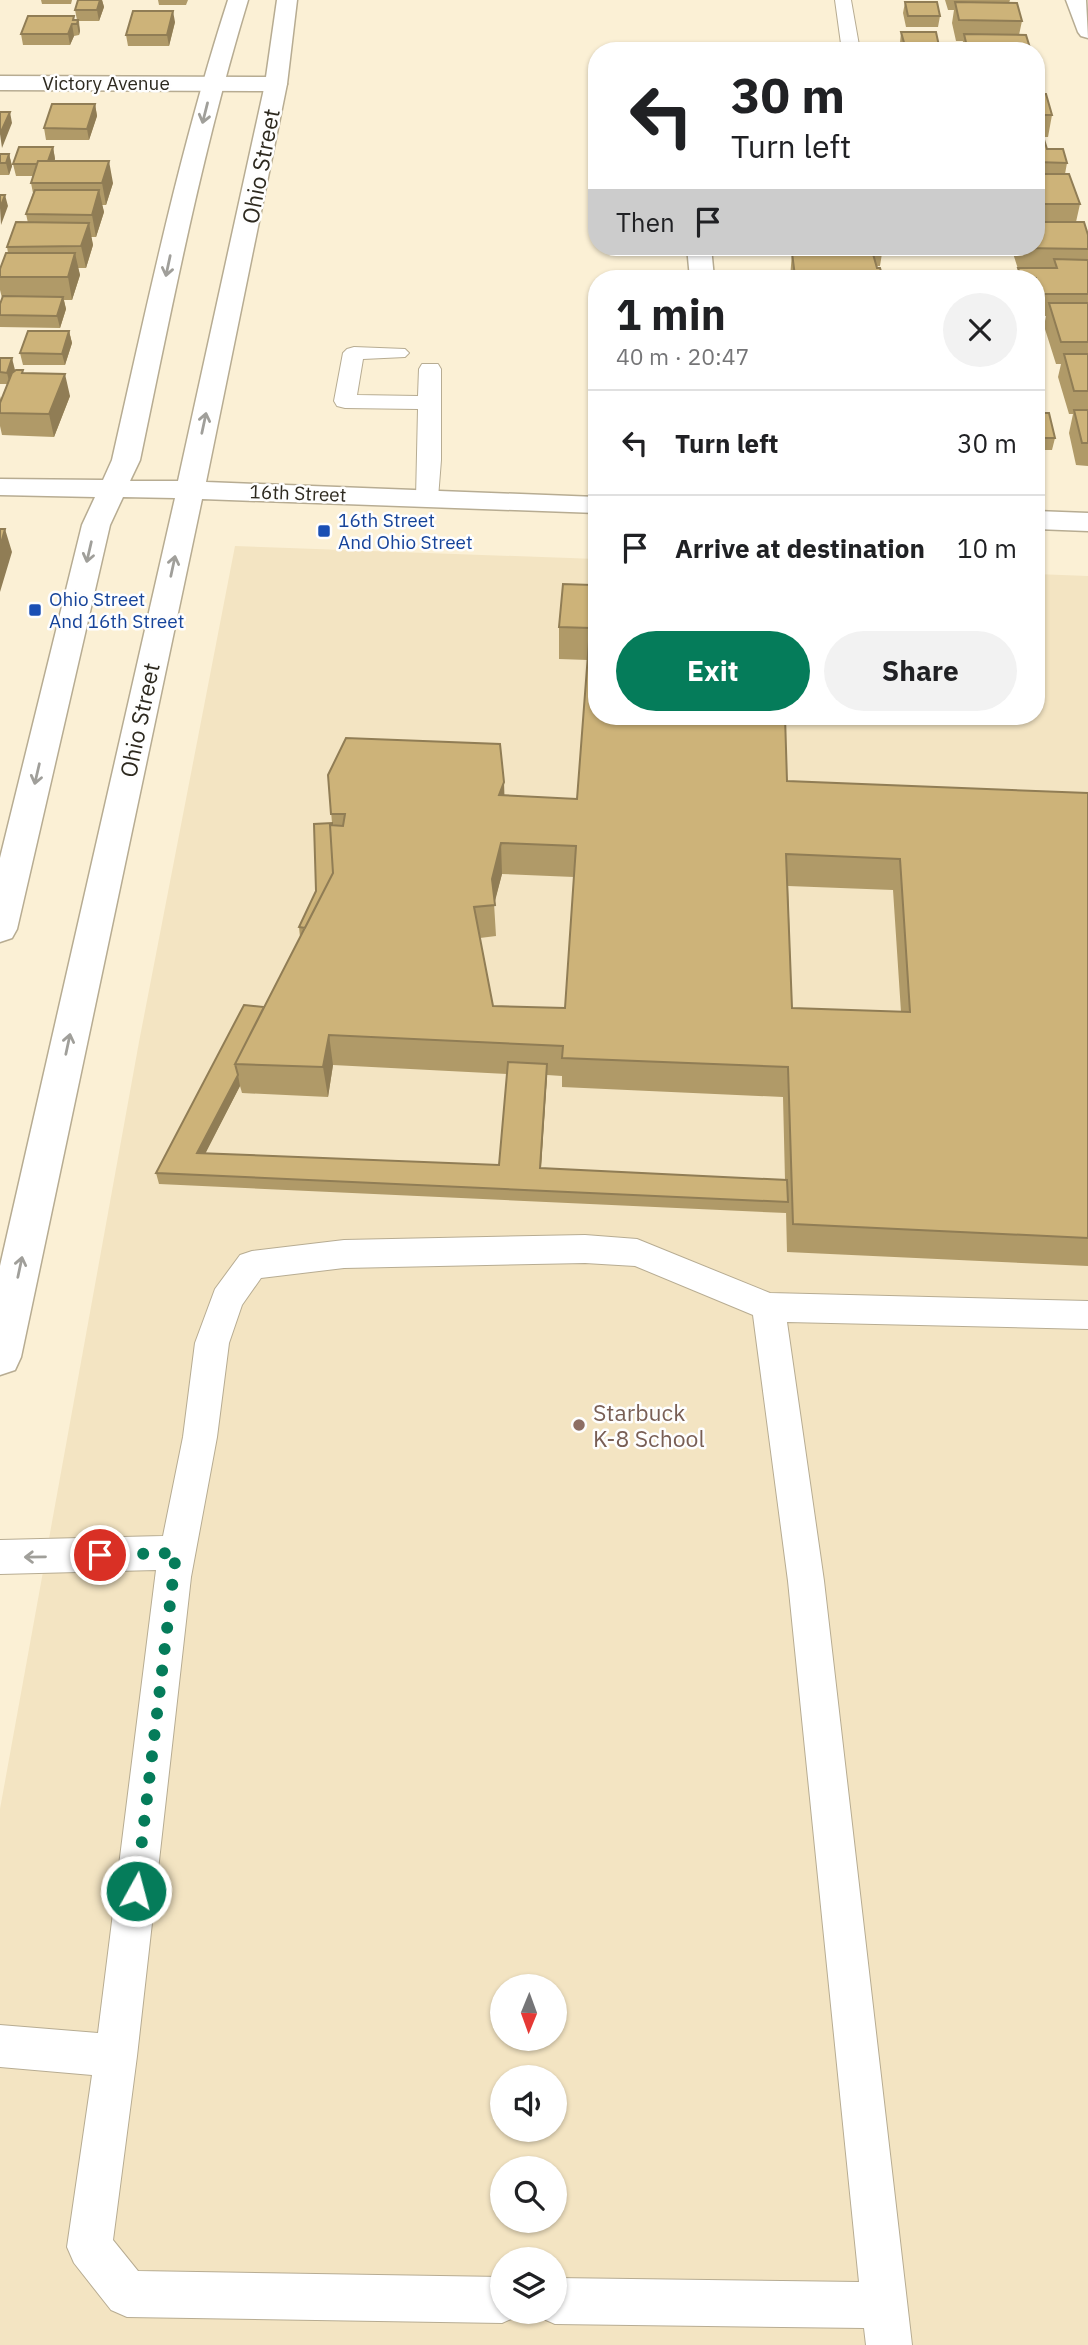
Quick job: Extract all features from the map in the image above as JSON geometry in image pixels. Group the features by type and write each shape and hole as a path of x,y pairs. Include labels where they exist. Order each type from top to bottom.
{"street":[{"path":"0,929 96,525 126,460 183,199 212,83 238,0"},
{"name":"Ohio Street","path":"0,1357 245,241 276,84 287,0"},
{"path":"1076,0 1088,32"},
{"name":"Victory Avenue","path":"0,83 276,84"},
{"name":"16th Street","path":"0,487 190,490 588,505"},
{"path":"1045,520 1088,522"}],"lane":[{"path":"843,0 849,42"},
{"path":"398,353 354,352 345,401 429,403"},
{"path":"426,498 430,460 430,369"},
{"path":"490,2300 127,2294 90,2247 116,2056 176,1553 200,1437 212,1343 227,1300 252,1265 344,1254 585,1248 637,1253 768,1307 1088,1315"},
{"path":"567,2302 887,2325 807,1594 768,1307"},
{"path":"0,1557 176,1553"},
{"path":"0,2046 116,2056"}],"shaded area":[{"name":"Starbuck K-8 School","path":"235,546 588,559 588,725 1045,725 1045,574 1088,576 1088,2345 0,2345 0,1809 139,1042"}],"building":[{"path":"78,0 100,0 97,10 75,10"},
{"path":"905,2 937,2 940,16 908,16"},
{"path":"955,2 1017,3 1022,21 959,20"},
{"path":"133,11 173,11 167,35 126,35"},
{"path":"28,16 74,16 73,20 78,20 77,24 72,24 68,34 21,34"},
{"path":"901,32 936,32 938,42 904,42"},
{"path":"964,34 1026,35 1028,42 966,42"},
{"path":"1045,94 1046,94 1052,115 1045,115"},
{"path":"52,104 95,104 87,129 44,128"},
{"path":"0,112 10,112 0,134"},
{"path":"1045,143 1047,149 1063,149 1067,163 1045,162"},
{"path":"19,147 53,147 48,161 13,164"},
{"path":"0,154 9,154 6,163 0,163"},
{"path":"38,161 109,161 102,183 31,183"},
{"path":"1045,174 1069,174 1080,204 1045,204"},
{"path":"35,190 99,190 92,215 26,214"},
{"path":"0,195 5,195 0,208"},
{"path":"16,222 89,223 81,246 7,247"},
{"path":"1045,222 1084,222 1088,249 1045,248"},
{"path":"6,253 75,253 68,277 0,277"},
{"path":"792,256 874,256 877,268 881,270 794,270"},
{"path":"1054,259 1088,260 1088,294 1045,294 1045,270 1018,268 1057,268"},
{"path":"3,296 63,297 57,316 0,315"},
{"path":"1049,303 1088,303 1088,342 1061,342"},
{"path":"28,331 69,331 62,354 20,353"},
{"path":"1064,354 1088,354 1088,391 1074,391"},
{"path":"0,358 12,358 7,373 0,372"},
{"path":"23,370 22,373 65,374 49,414 0,413 0,403 12,373"},
{"path":"1074,410 1088,410 1088,443 1082,443"},
{"path":"1045,413 1049,413 1055,438 1045,438"},
{"path":"0,529 5,529 0,547"},
{"path":"563,584 588,585 588,628 559,627"},
{"path":"588,654 588,725 785,725 787,781 1088,793 1088,1238 793,1224 788,1067 562,1058 563,1046 329,1035 323,1067 235,1064 333,873 330,825 343,826 345,814 331,814 328,775 346,738 500,744 504,782 499,795 577,799","holes":["501,843 576,846 565,1008 493,1006 474,907 495,905 492,879","786,854 900,859 910,1012 792,1008"]},
{"path":"332,823 333,873 305,928 299,927 316,891 314,824"},
{"path":"244,1005 264,1007 235,1064 238,1075 197,1153 499,1165 508,1062 547,1064 540,1168 787,1180 788,1202 156,1173"}],"place":[{"name":"16th Street And Ohio Street","path":"324,531"},
{"name":"Ohio Street And 16th Street","path":"35,610"},
{"name":"Starbuck K-8 School","path":"579,1425"}],"route":[{"path":"100,1555 176,1553 136,1891"}]}
